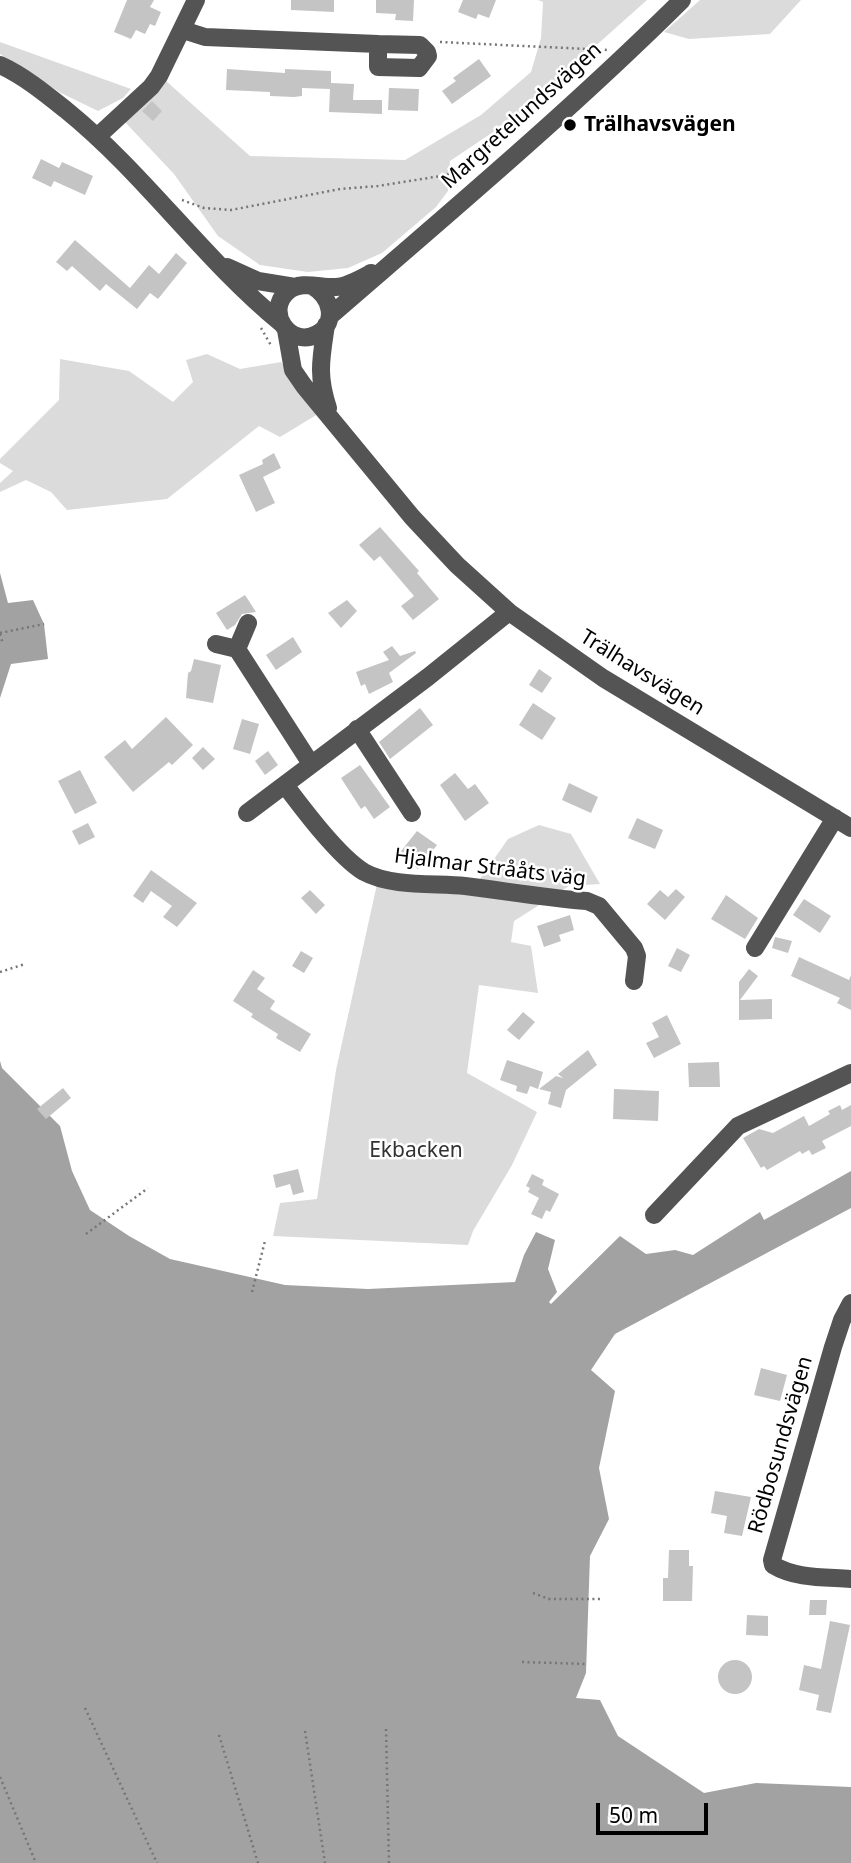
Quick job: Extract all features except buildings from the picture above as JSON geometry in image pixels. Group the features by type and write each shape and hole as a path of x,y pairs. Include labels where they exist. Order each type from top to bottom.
{"street":[{"path":"97,136 151,87 183,30 196,0"},
{"name":"Margretelundsvägen","path":"328,321 519,152 682,0"},
{"path":"183,30 205,37 379,44 378,67 419,68 428,56 424,47"},
{"name":"Margretelundsvägen","path":"0,65 50,97 97,136 251,299 283,326"},
{"name":"Margretelundsvägen","path":"215,261 258,281 304,287 337,287 390,264"},
{"path":"304,287 326,297 330,307 328,321 316,335 299,337 283,326 278,314 281,300 287,292 304,287"},
{"name":"Trälhavsvägen","path":"328,321 319,365 322,390 331,418"},
{"name":"Trälhavsvägen","path":"283,326 293,370 412,517 457,565 509,612 603,678 843,823 755,948"},
{"path":"247,813 428,677 509,612"},
{"path":"237,649 248,623"},
{"path":"216,644 237,649 311,764"},
{"path":"357,729 412,813"},
{"name":"Hjalmar Strååts väg","path":"285,785 307,814 349,860 364,872 385,880 587,901 599,906 634,948 637,956 634,981"},
{"path":"654,1215 738,1126 851,1073"},
{"name":"Rödbosundsvägen","path":"851,1303 833,1347 772,1560 774,1565 783,1571 808,1577 851,1578"}],"path":[{"path":"424,47 438,42 606,49 611,52"},
{"path":"179,198 204,208 231,210 340,189 378,187 447,176 539,111"},
{"path":"3,644 0,633 44,624"},
{"path":"0,972 25,964"},
{"path":"86,1234 148,1188"},
{"path":"252,1292 265,1241"},
{"path":"533,1593 549,1599 600,1599"},
{"path":"522,1662 586,1664"},
{"path":"85,1708 157,1863"},
{"path":"386,1729 389,1863"},
{"path":"305,1731 325,1863"},
{"path":"219,1735 258,1863"},
{"path":"0,1777 36,1863"}],"green space":[{"path":"538,0 647,0 517,116 450,161 448,191 436,207 382,253 348,268 308,272 260,265 218,236 174,174 124,121 165,80 250,156 405,160 481,115 531,72 541,38 543,2"},
{"path":"700,0 801,0 770,34 689,39 664,32"},
{"path":"0,42 131,89 123,98 98,111 61,93 0,54"},
{"path":"207,354 240,369 281,362 318,414 280,437 259,426 167,499 67,510 51,492 26,480 0,492 0,483 13,471 0,463 0,459 59,400 60,359 129,371 173,402 193,382 186,360"},
{"name":"Ekbacken","path":"539,825 571,834 600,884 569,886 514,921 511,942 531,946 538,993 479,985 467,1073 537,1112 512,1165 473,1231 468,1245 273,1236 280,1203 317,1199 336,1070 379,875 480,879 508,839"}],"shaded area":[{"path":"0,573 8,603 33,600 44,624 48,659 11,664 0,698"},
{"path":"0,1061 2,1068 60,1126 72,1171 90,1210 170,1259 285,1285 368,1289 515,1282 524,1255 536,1232 555,1240 548,1269 557,1292 549,1302 551,1304 620,1236 646,1254 675,1250 693,1255 760,1212 764,1220 851,1171 851,1208 615,1334 591,1370 615,1391 599,1468 609,1519 590,1556 586,1673 576,1698 600,1700 618,1736 704,1793 756,1783 851,1787 851,1863 0,1863"}],"place":[{"name":"Trälhavsvägen","path":"570,125"}]}
